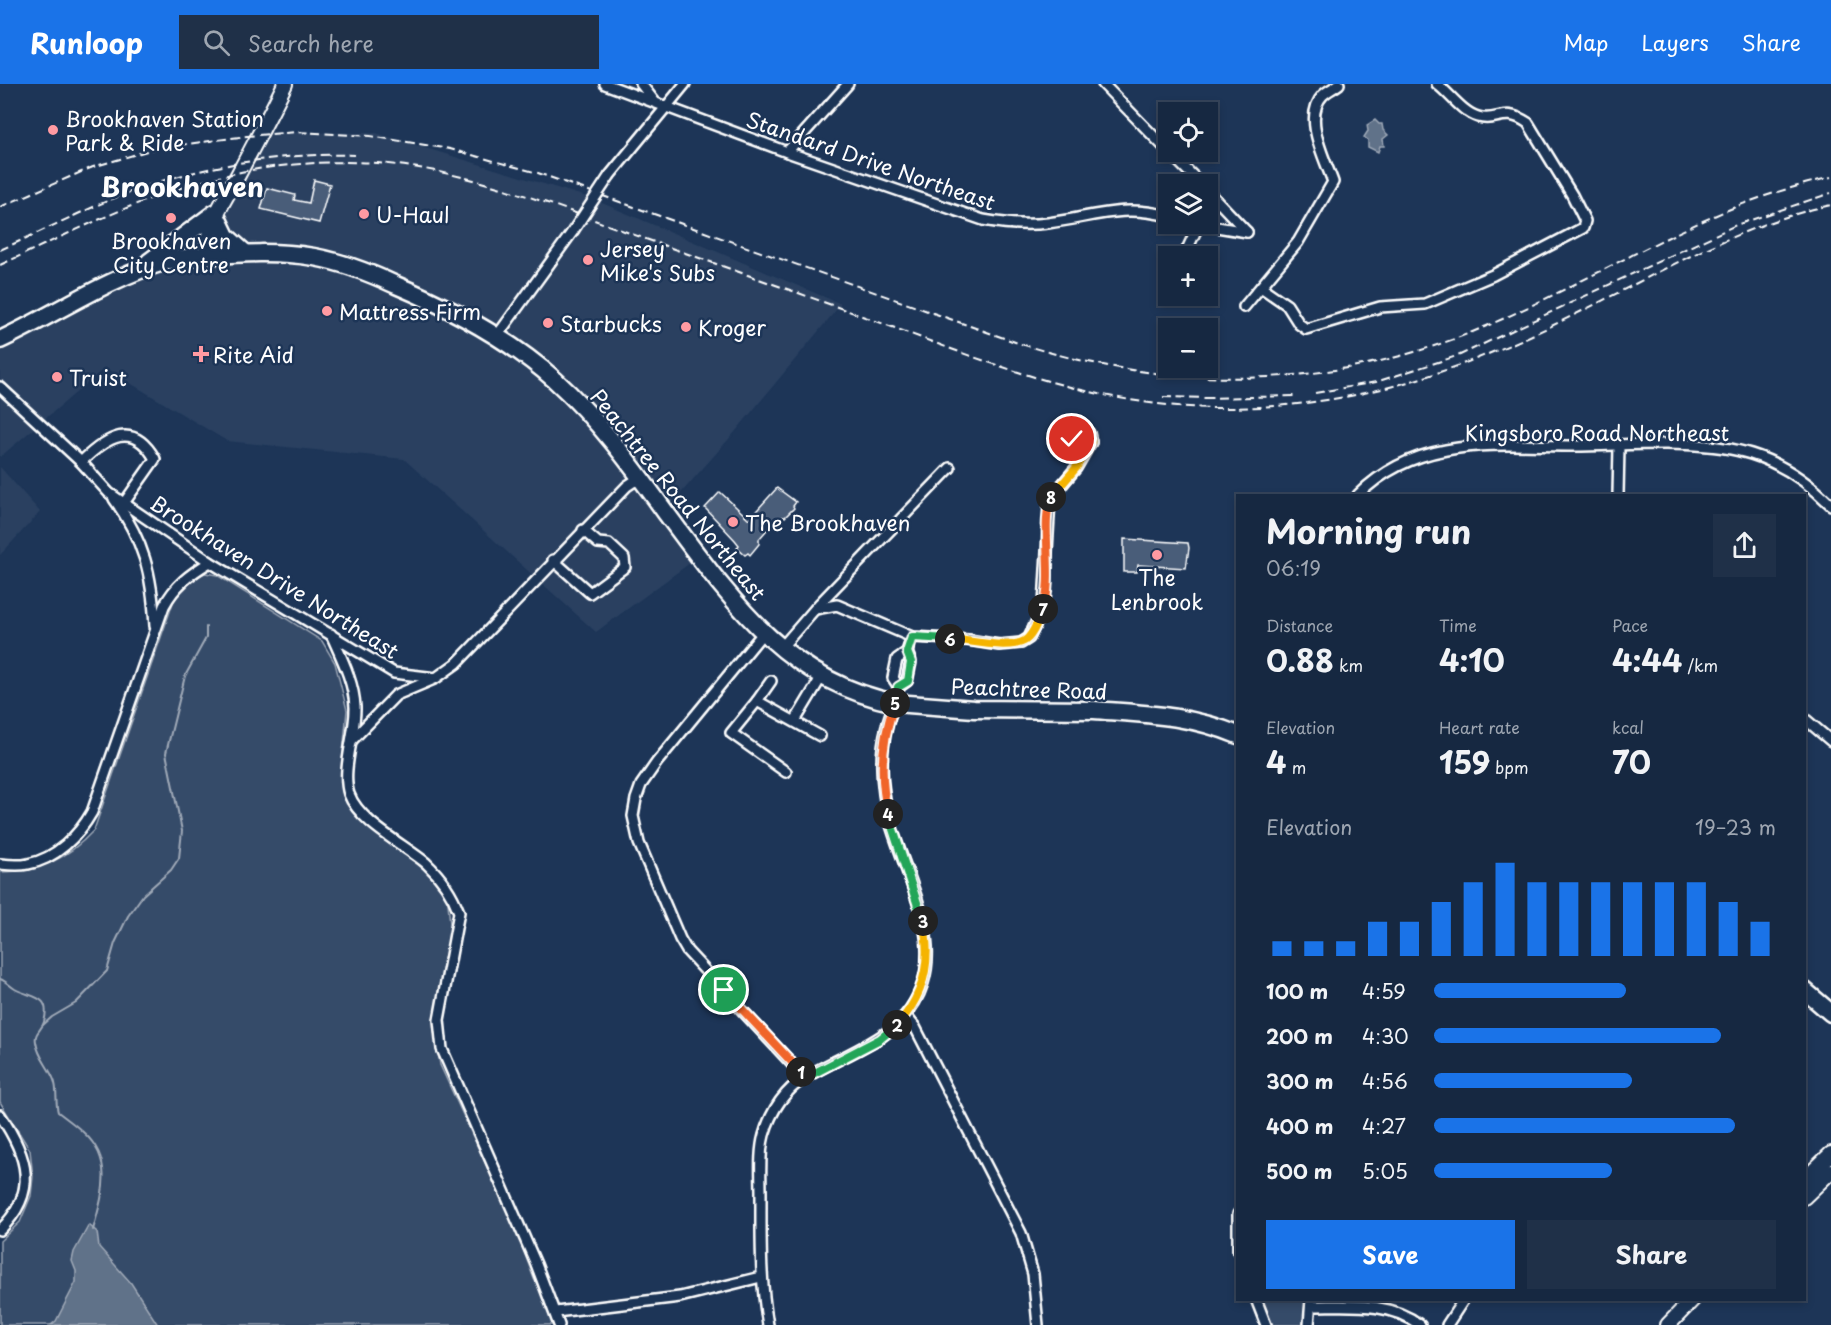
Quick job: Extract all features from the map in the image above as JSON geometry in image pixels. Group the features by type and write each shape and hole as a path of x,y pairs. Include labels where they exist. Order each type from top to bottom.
{"highway":[{"path":"137,272 215,213 226,236 244,252"},
{"name":"Peachtree Road Northeast","path":"0,340 92,291 169,261 244,252 280,253 313,257 366,272 448,308 497,336 535,363 570,394 616,444 696,554 763,633 822,676"},
{"name":"Peachtree Road","path":"822,676 878,698 897,695 974,709 1094,710 1162,715 1198,721 1236,734"},
{"path":"1806,992 1831,1013"}],"main road":[{"path":"206,256 210,227 215,213 238,176 285,84"},
{"path":"1806,1178 1831,1154"},
{"path":"1806,1195 1831,1170"},
{"path":"1668,1325 1691,1301"}],"street":[{"name":"Standard Drive Northeast","path":"604,84 628,88 664,107 954,212 1012,225 1048,223 1130,210 1158,214"},
{"path":"641,84 654,101"},
{"path":"497,336 573,231 610,175 685,84"},
{"path":"787,152 849,84"},
{"path":"1103,84 1158,140"},
{"path":"1244,307 1298,242 1333,182 1317,133 1315,112 1328,88 1339,84"},
{"path":"1261,287 1287,305 1299,324 1306,329 1380,307 1425,304 1493,275 1583,228 1585,221 1572,195 1528,123 1504,113 1485,118 1472,114 1437,84"},
{"path":"1180,162 1191,174"},
{"path":"1218,202 1247,232 1218,227"},
{"name":"Brookhaven Drive Northeast","path":"0,387 81,462 109,493 210,562 394,673 436,678"},
{"path":"815,609 837,605 912,637 969,640 999,645 1021,644 1029,638 1044,605 1050,499 1076,468 1091,442 1089,433 1073,424 1068,437 1086,445 1091,442"},
{"path":"81,462 115,437 136,436 147,445 155,459 124,502"},
{"name":"Kingsboro Road Northeast","path":"1359,494 1382,475 1403,464 1447,450 1484,446 1722,448 1750,453 1777,464 1796,475 1831,505"},
{"path":"1618,494 1619,446"},
{"path":"781,648 815,609 950,468"},
{"path":"353,739 396,695 436,678 457,663 553,560 627,486 639,478"},
{"path":"109,493 131,522 143,550 153,600 155,628"},
{"path":"553,560 590,593 625,567 624,558 609,544 598,543 583,531"},
{"path":"0,864 28,865 44,859 73,839 84,826 92,812 164,606 176,587 189,574 210,562"},
{"path":"763,633 657,762 641,785 633,816 639,843 687,951 805,1078"},
{"path":"331,634 346,668 356,706 347,776 348,793 365,817 427,865 453,897 459,912 439,1020 441,1043 556,1312 559,1325"},
{"path":"897,695 893,678 897,659 907,652 912,637"},
{"path":"768,1325 761,1276 761,1156 764,1138 778,1104 805,1078 880,1039 906,1016 923,984 928,950 923,919 891,827 884,795 883,748 886,726 897,695 908,681 911,662 907,652"},
{"path":"795,721 822,676"},
{"path":"771,681 731,733 786,772"},
{"path":"757,701 820,736"},
{"path":"1806,719 1831,741"},
{"path":"906,1016 920,1036 1021,1233 1033,1275 1038,1325"},
{"path":"0,1115 19,1148 26,1180 18,1210 0,1230"},
{"path":"556,1312 680,1297 761,1276"},
{"path":"1257,1301 1266,1325"},
{"path":"1447,1325 1463,1301"},
{"path":"1309,1325 1311,1302 1392,1310 1420,1325"}],"shaded area":[{"path":"1375,120 1382,124 1383,130 1388,135 1383,139 1384,146 1380,146 1378,152 1368,147 1368,140 1364,137 1368,131 1367,125"},
{"path":"260,132 376,133 590,198 841,304 735,432 665,511 694,560 596,632 404,459 227,441 105,368 0,457 0,334 104,287 209,216"},
{"path":"0,467 40,512 0,555"},
{"path":"205,573 217,575 322,641 335,663 347,710 341,775 344,799 362,821 415,860 447,893 451,934 433,1020 440,1065 516,1230 534,1279 546,1301 553,1325 0,1325 0,1241 20,1222 31,1196 33,1177 30,1150 0,1102 0,872 28,870 52,862 74,849 94,830 174,600 196,577"},
{"path":"89,1225 97,1232 99,1247 131,1283 158,1325 51,1325 56,1321 76,1282 76,1271 72,1261 74,1252"},
{"path":"1261,1301 1308,1301 1305,1325 1270,1325"}],"building":[{"path":"314,180 330,184 319,223 261,209 267,188 295,195 294,200 309,203"},
{"name":"The Brookhaven","path":"777,488 796,502 794,508 785,517 778,517 759,539 759,544 750,555 748,553 745,555 737,548 739,545 705,508 720,492 749,519"},
{"name":"The Lenbrook","path":"1124,539 1188,543 1186,568 1138,565 1137,572 1124,572"}],"waterway":[{"path":"43,1025 76,1003 107,971 115,943 128,916 143,895 171,870 179,858 182,831 166,753 185,676 206,638 206,627"},
{"path":"0,979 15,989 38,998 45,1006 44,1022 36,1036 36,1042 55,1084 58,1112 81,1130 94,1144 103,1167 102,1192 93,1230"}],"railway":[{"path":"0,207 93,167 157,148 296,132 370,136 450,149 538,173 1018,343 1074,359 1131,370 1188,376 1245,378 1302,374 1358,366 1414,352 1470,333 1695,224 1753,200 1831,177"},
{"path":"0,250 81,212 165,180 259,160 355,155"},
{"path":"0,265 99,220 201,182 272,167 335,162 382,163 431,170 529,197 1020,373 1099,394 1139,401 1221,408 1318,401 1364,393 1451,368 1538,332 1734,236 1798,213 1831,205"},
{"path":"1315,393 1376,382 1460,355 1736,225 1831,193"},
{"path":"1163,397 1295,396"}],"place":[{"name":"Brookhaven Station Park & Ride","path":"53,130"},
{"name":"U-Haul","path":"364,214"},
{"name":"Brookhaven City Centre","path":"171,218"},
{"name":"Jersey Mike's Subs","path":"588,260"},
{"name":"Mattress Firm","path":"327,311"},
{"name":"Starbucks","path":"548,323"},
{"name":"Kroger","path":"686,327"},
{"name":"Rite Aid","path":"201,354"},
{"name":"Truist","path":"57,377"},
{"name":"The Brookhaven","path":"733,522"},
{"name":"The Lenbrook","path":"1157,555"}],"district":[{"name":"Brookhaven","path":"182,185"}],"route":[{"path":"724,990 805,1078 880,1039 906,1016 923,984 928,950 923,919 891,827 882,772 886,726 896,703 898,687 908,681 911,662 907,652 912,637 969,640 999,645 1021,644 1029,638 1044,605 1048,568 1050,499 1076,468 1091,442 1086,445 1072,439"}]}
